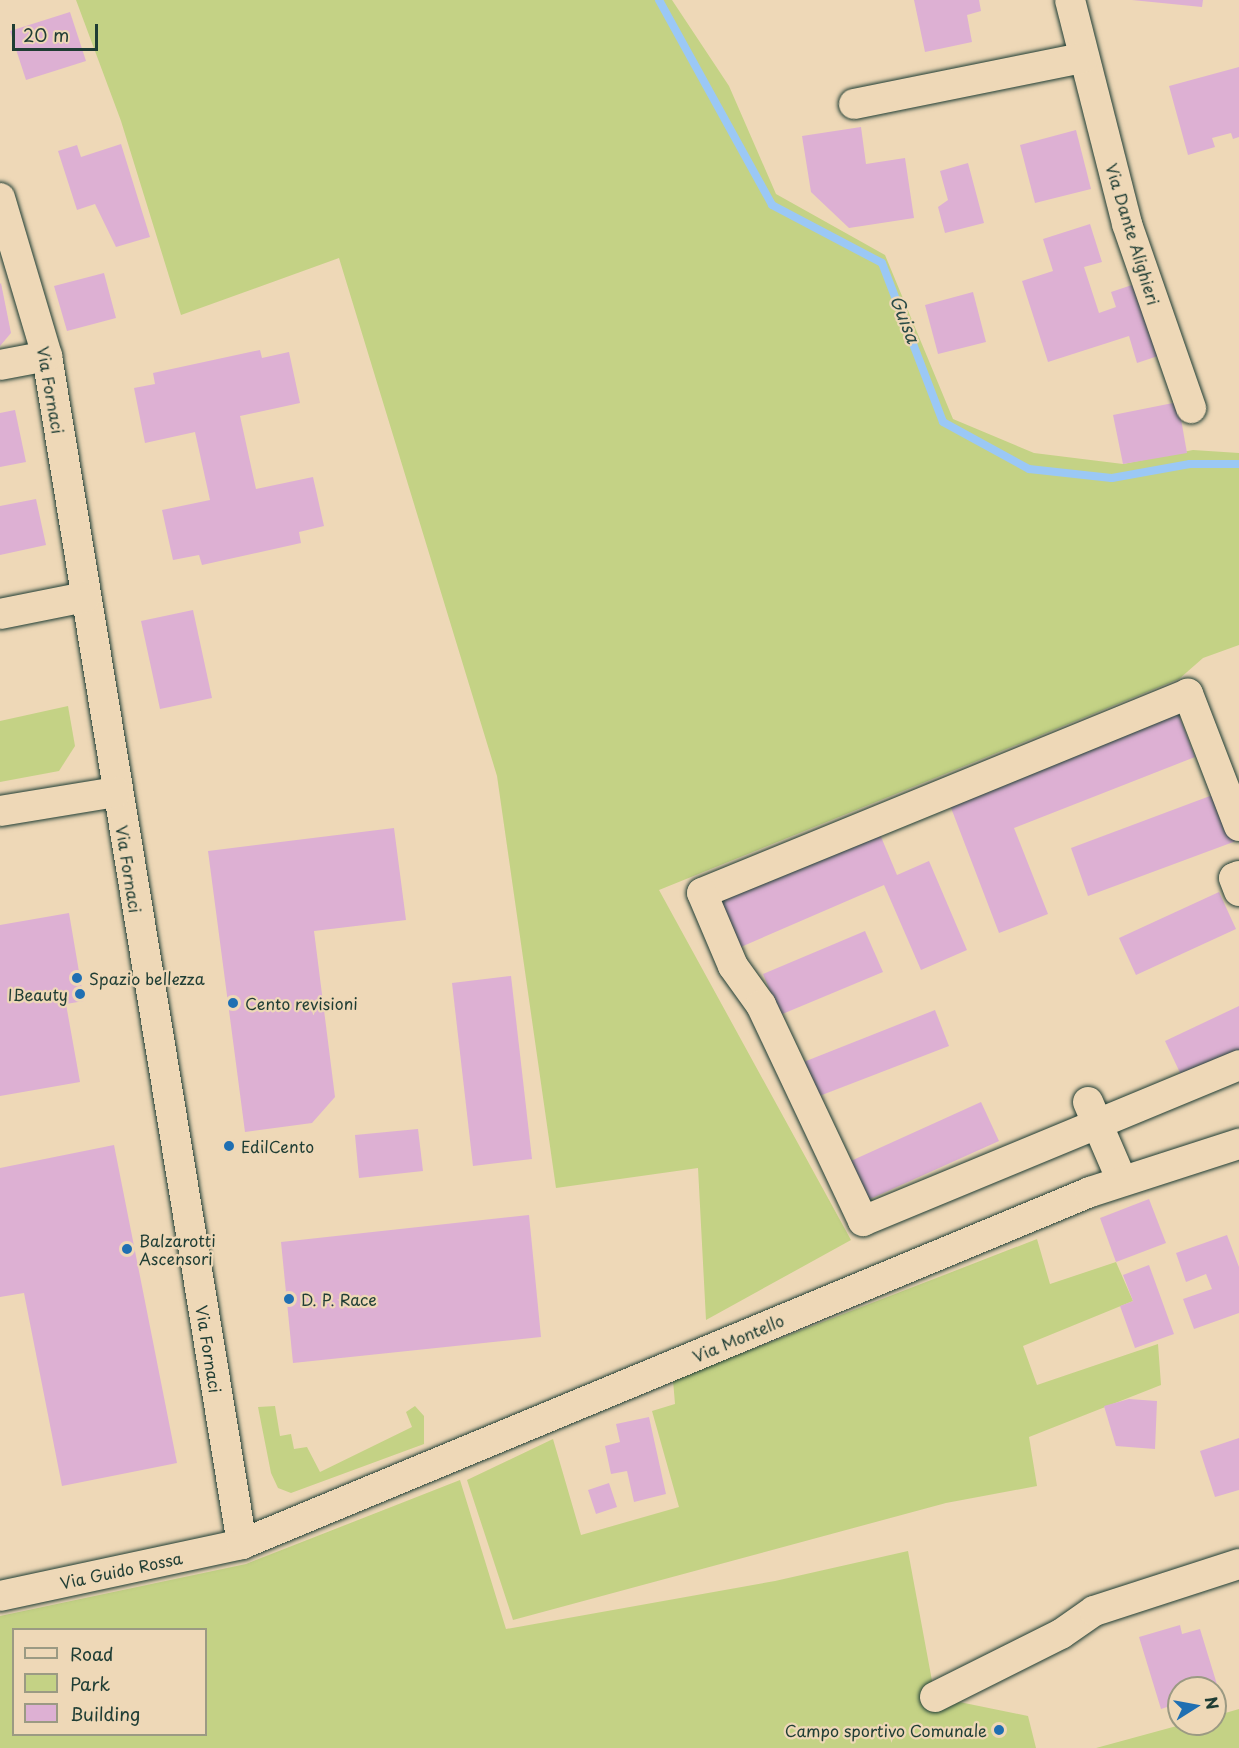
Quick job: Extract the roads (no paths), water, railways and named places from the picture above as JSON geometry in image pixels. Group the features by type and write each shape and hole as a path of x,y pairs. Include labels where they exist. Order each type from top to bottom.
{"street":[{"name":"Via Dante Alighieri","path":"1070,0 1127,224 1191,408"},
{"path":"854,104 1083,58"},
{"name":"Via Fornaci","path":"0,198 47,356 116,792 242,1544"},
{"path":"0,365 47,356"},
{"path":"0,614 85,597"},
{"path":"1239,826 1188,694 702,893 733,966 761,1005 863,1221 1093,1113 1239,1065"},
{"path":"0,811 116,792"},
{"path":"1239,876 1234,878 1239,891"},
{"path":"1093,1113 1122,1181"},
{"name":"Via Montello","path":"242,1544 1122,1181 1239,1144"},
{"name":"Via Guido Rossa","path":"0,1596 242,1544"},
{"path":"935,1697 1061,1634 1094,1611 1239,1564"}],"waterway":[{"name":"Guisa","path":"659,0 772,205 882,263 943,422 1029,469 1112,478 1190,464 1239,464"}],"place":[{"name":"Spazio bellezza","path":"77,978"},
{"name":"IBeauty","path":"80,994"},
{"name":"Cento revisioni","path":"233,1003"},
{"name":"EdilCento","path":"229,1146"},
{"name":"Balzarotti Ascensori","path":"127,1249"},
{"name":"D. P. Race","path":"289,1299"},
{"name":"Campo sportivo Comunale","path":"999,1730"}]}
